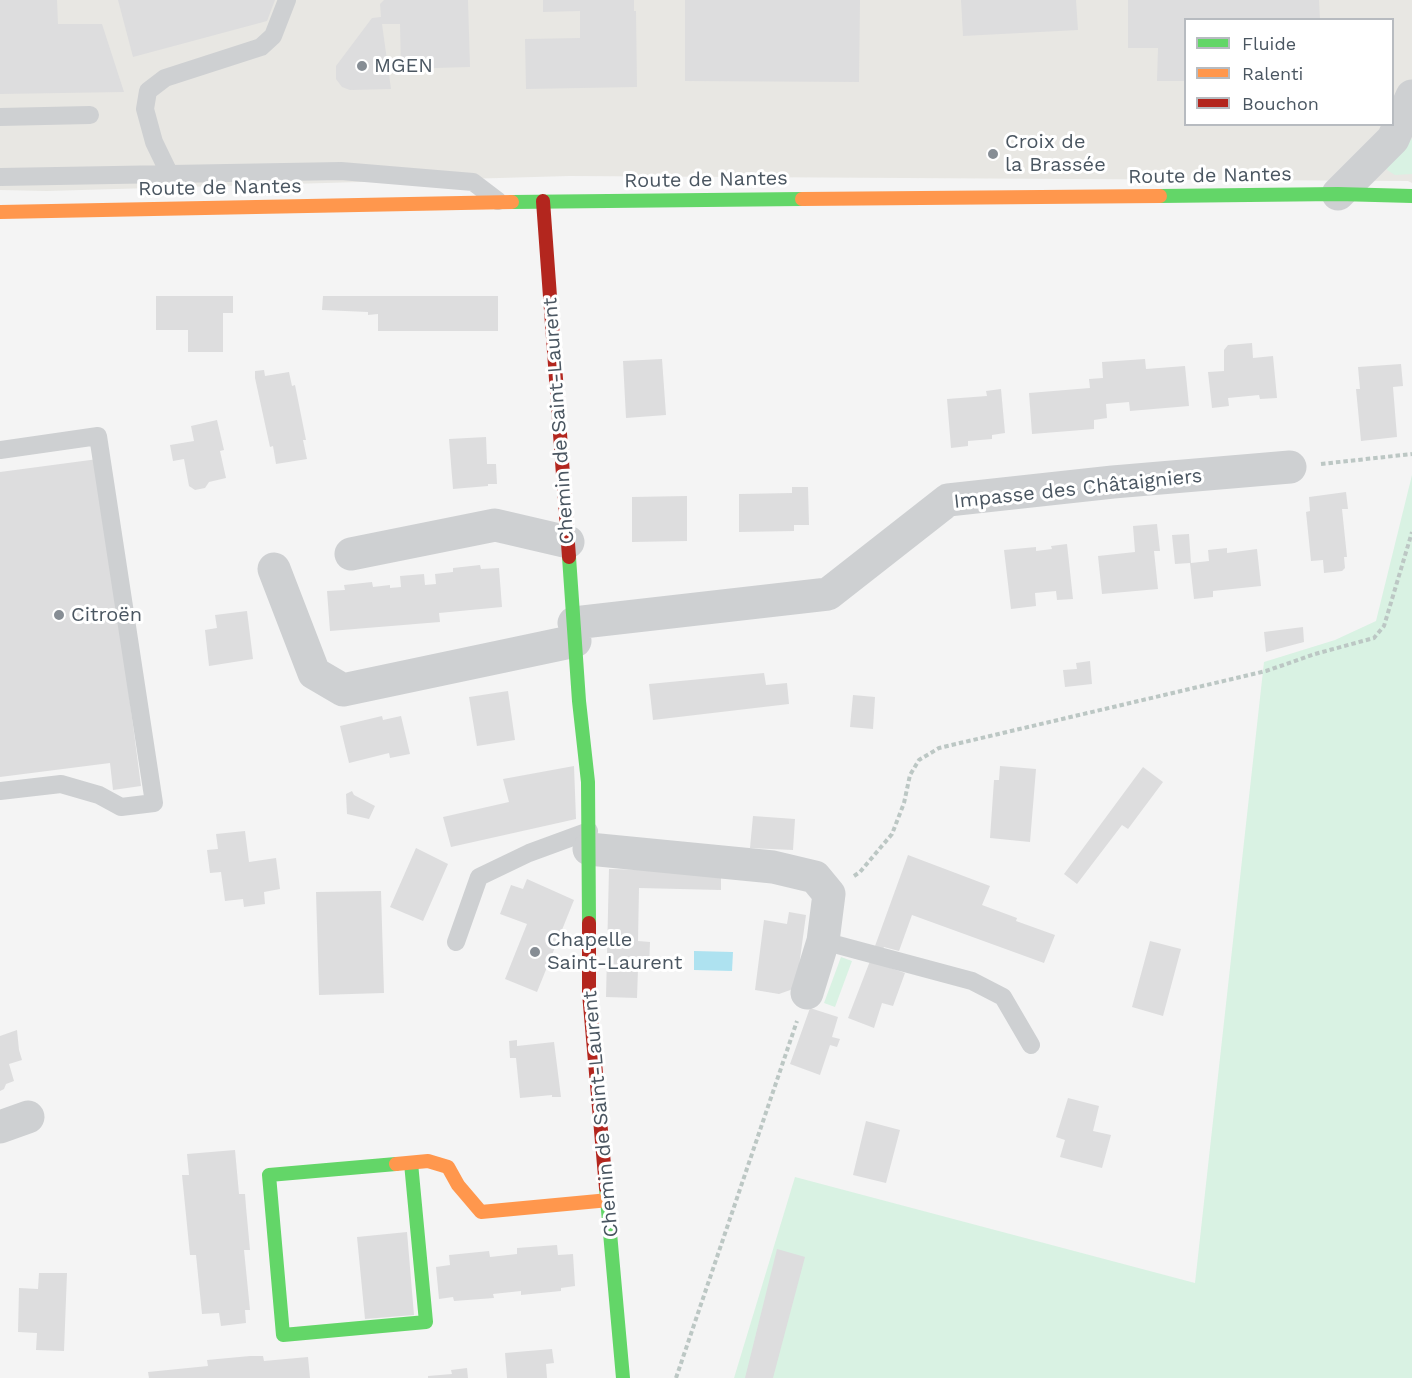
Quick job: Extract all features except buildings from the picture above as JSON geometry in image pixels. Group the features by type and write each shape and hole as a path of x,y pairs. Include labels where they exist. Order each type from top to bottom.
{"street":[{"path":"1338,194 1393,140 1412,96"},
{"name":"Route de Nantes","path":"0,212 543,201 1338,194 1412,196"},
{"name":"Chemin de Saint-Laurent","path":"543,201 574,632 588,782 589,993 623,1378"},
{"name":"Impasse des Châtaigniers","path":"574,632 828,594 948,500 1113,482 1290,467"},
{"path":"351,554 495,525 568,542"},
{"path":"274,569 314,674 343,690 574,632"},
{"path":"589,840 773,867 815,877 829,894 823,941 807,993"},
{"path":"411,1163 426,1322 283,1335 269,1175 428,1161 448,1167 458,1185 481,1212 609,1200"}],"lane":[{"path":"169,173 154,142 145,109 148,91 165,78 261,47 273,36 287,0"},
{"path":"0,117 90,114"},
{"path":"0,177 341,171 473,182 500,202"},
{"path":"0,450 98,436 154,803 121,807 99,795 61,784 0,791"},
{"path":"456,942 479,878 529,853 589,840"},
{"path":"823,941 972,981 1003,997 1031,1046"}],"path":[{"path":"1290,467 1412,454"},
{"path":"829,894 860,872 892,834 904,803 910,775 919,760 939,748 1266,671 1315,654 1374,638 1384,626 1412,532"},
{"path":"676,1378 807,993"}],"shaded area":[{"path":"0,0 1412,0 1412,183 1408,181 569,176 47,191 0,190"}],"green space":[{"path":"1412,138 1412,174 1395,175 1387,170 1388,164"},
{"path":"1412,475 1412,1378 734,1378 795,1177 1195,1283 1264,662 1335,640 1376,621"},
{"path":"841,957 852,961 835,1007 824,1003"}],"water":[{"path":"694,951 733,952 732,971 694,970"}],"traffic: fast":[{"path":"1160,196 1338,194 1412,196"},
{"path":"512,202 802,199"},
{"path":"569,557 579,701 588,782 589,923"},
{"path":"396,1164 269,1175 283,1335 426,1322 411,1163"},
{"path":"606,1188 623,1378"}],"traffic: slow":[{"path":"802,199 1160,196"},
{"path":"0,212 512,202"},
{"path":"396,1164 428,1161 448,1167 458,1185 481,1212 609,1200"}],"traffic: jam":[{"path":"543,201 569,557"},
{"path":"589,923 589,993 606,1188"}],"place":[{"name":"MGEN","path":"362,66"},
{"name":"Croix de la Brassée","path":"993,154"},
{"name":"Citroën","path":"59,615"},
{"name":"Chapelle Saint-Laurent","path":"535,952"}]}
